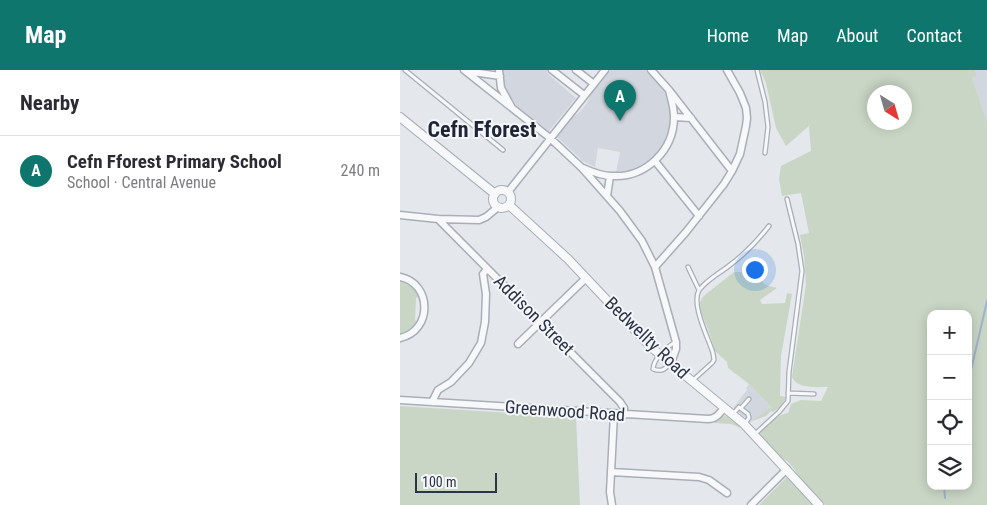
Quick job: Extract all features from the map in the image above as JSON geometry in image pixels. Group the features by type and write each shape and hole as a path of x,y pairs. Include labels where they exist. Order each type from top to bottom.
{"street":[{"path":"465,70 499,73 501,88 513,110"},
{"path":"465,70 550,138 582,168 620,210 642,241 655,267 676,342 676,349 671,363"},
{"path":"552,70 584,95"},
{"path":"576,70 594,84"},
{"path":"508,192 605,70"},
{"path":"651,70 669,90 732,172"},
{"path":"655,267 724,184 740,154 747,118 746,108 727,70"},
{"path":"582,168 597,174 625,176 647,167 655,161 668,144 672,128 674,117 669,90"},
{"path":"400,117 495,194"},
{"path":"674,117 691,118"},
{"path":"655,161 699,216"},
{"path":"607,196 610,176"},
{"path":"502,190 508,192 511,200 509,205 503,208 498,207 494,202 495,194 502,190"},
{"name":"Bedwellty Road","path":"509,205 568,259 652,348 744,424 819,505"},
{"path":"400,215 438,219 479,220 498,207"},
{"name":"Addison Street","path":"438,219 620,402 624,408 624,415"},
{"path":"432,402 438,390 451,382 469,363 481,343 485,322 486,294 483,274 487,269"},
{"path":"400,277 404,277 414,283 420,290 424,300 424,312 421,323 414,332 400,338"},
{"path":"518,344 586,278"},
{"name":"Greenwood Road","path":"400,400 713,420 724,408"},
{"path":"612,505 610,492 614,414"},
{"path":"752,505 786,468"},
{"path":"611,472 699,478 709,480 724,493"}],"lane":[{"path":"405,70 503,150"},
{"path":"757,70 765,102 768,127 764,153"},
{"path":"754,434 788,401 789,372 802,271 798,244 787,199"},
{"path":"691,381 714,360 698,311 696,299 700,290 731,265 769,226"},
{"path":"688,268 700,290"},
{"path":"671,363 664,370 658,371 653,369 660,354 676,342"},
{"path":"788,393 814,394"},
{"path":"732,414 749,399"},
{"path":"741,408 749,416 744,424"}],"shaded area":[{"path":"502,70 547,70 548,74 576,98 549,131 517,106 506,91"},
{"path":"611,70 645,70 665,92 671,116 671,123 665,143 649,163 631,170 616,172 620,152 598,148 595,167 580,160 557,137 573,117 580,112 591,94"},
{"path":"975,70 987,70 987,122 972,78 977,76"},
{"path":"749,384 771,407 750,422 733,408 747,390 746,388"}],"green space":[{"path":"760,70 975,70 977,76 972,78 987,122 987,505 825,505 797,476 791,465 781,458 761,436 760,433 771,422 788,413 791,404 801,400 821,401 828,387 798,384 792,377 806,285 800,235 809,233 801,193 782,196 779,179 781,166 811,151 809,126 786,146 776,128 766,83"},
{"path":"734,272 752,272 766,285 777,288 760,300 762,304 785,303 787,293 792,294 781,356 780,396 786,397 778,409 750,422 771,407 749,384 728,368 727,362 715,351 701,312 700,303 706,294"},
{"path":"400,279 410,283 420,296 416,298 415,320 418,323 413,330 400,336"},
{"path":"400,406 576,417 580,505 400,505"},
{"path":"724,416 731,418 744,429 731,424 713,423"},
{"path":"787,477 814,505 759,505"}],"waterway":[{"path":"972,366 987,301"},
{"path":"944,490 945,498"}],"place":[{"name":"Cefn Fforest Primary School","path":"620,121"}],"district":[{"name":"Cefn Fforest","path":"482,129"}]}
